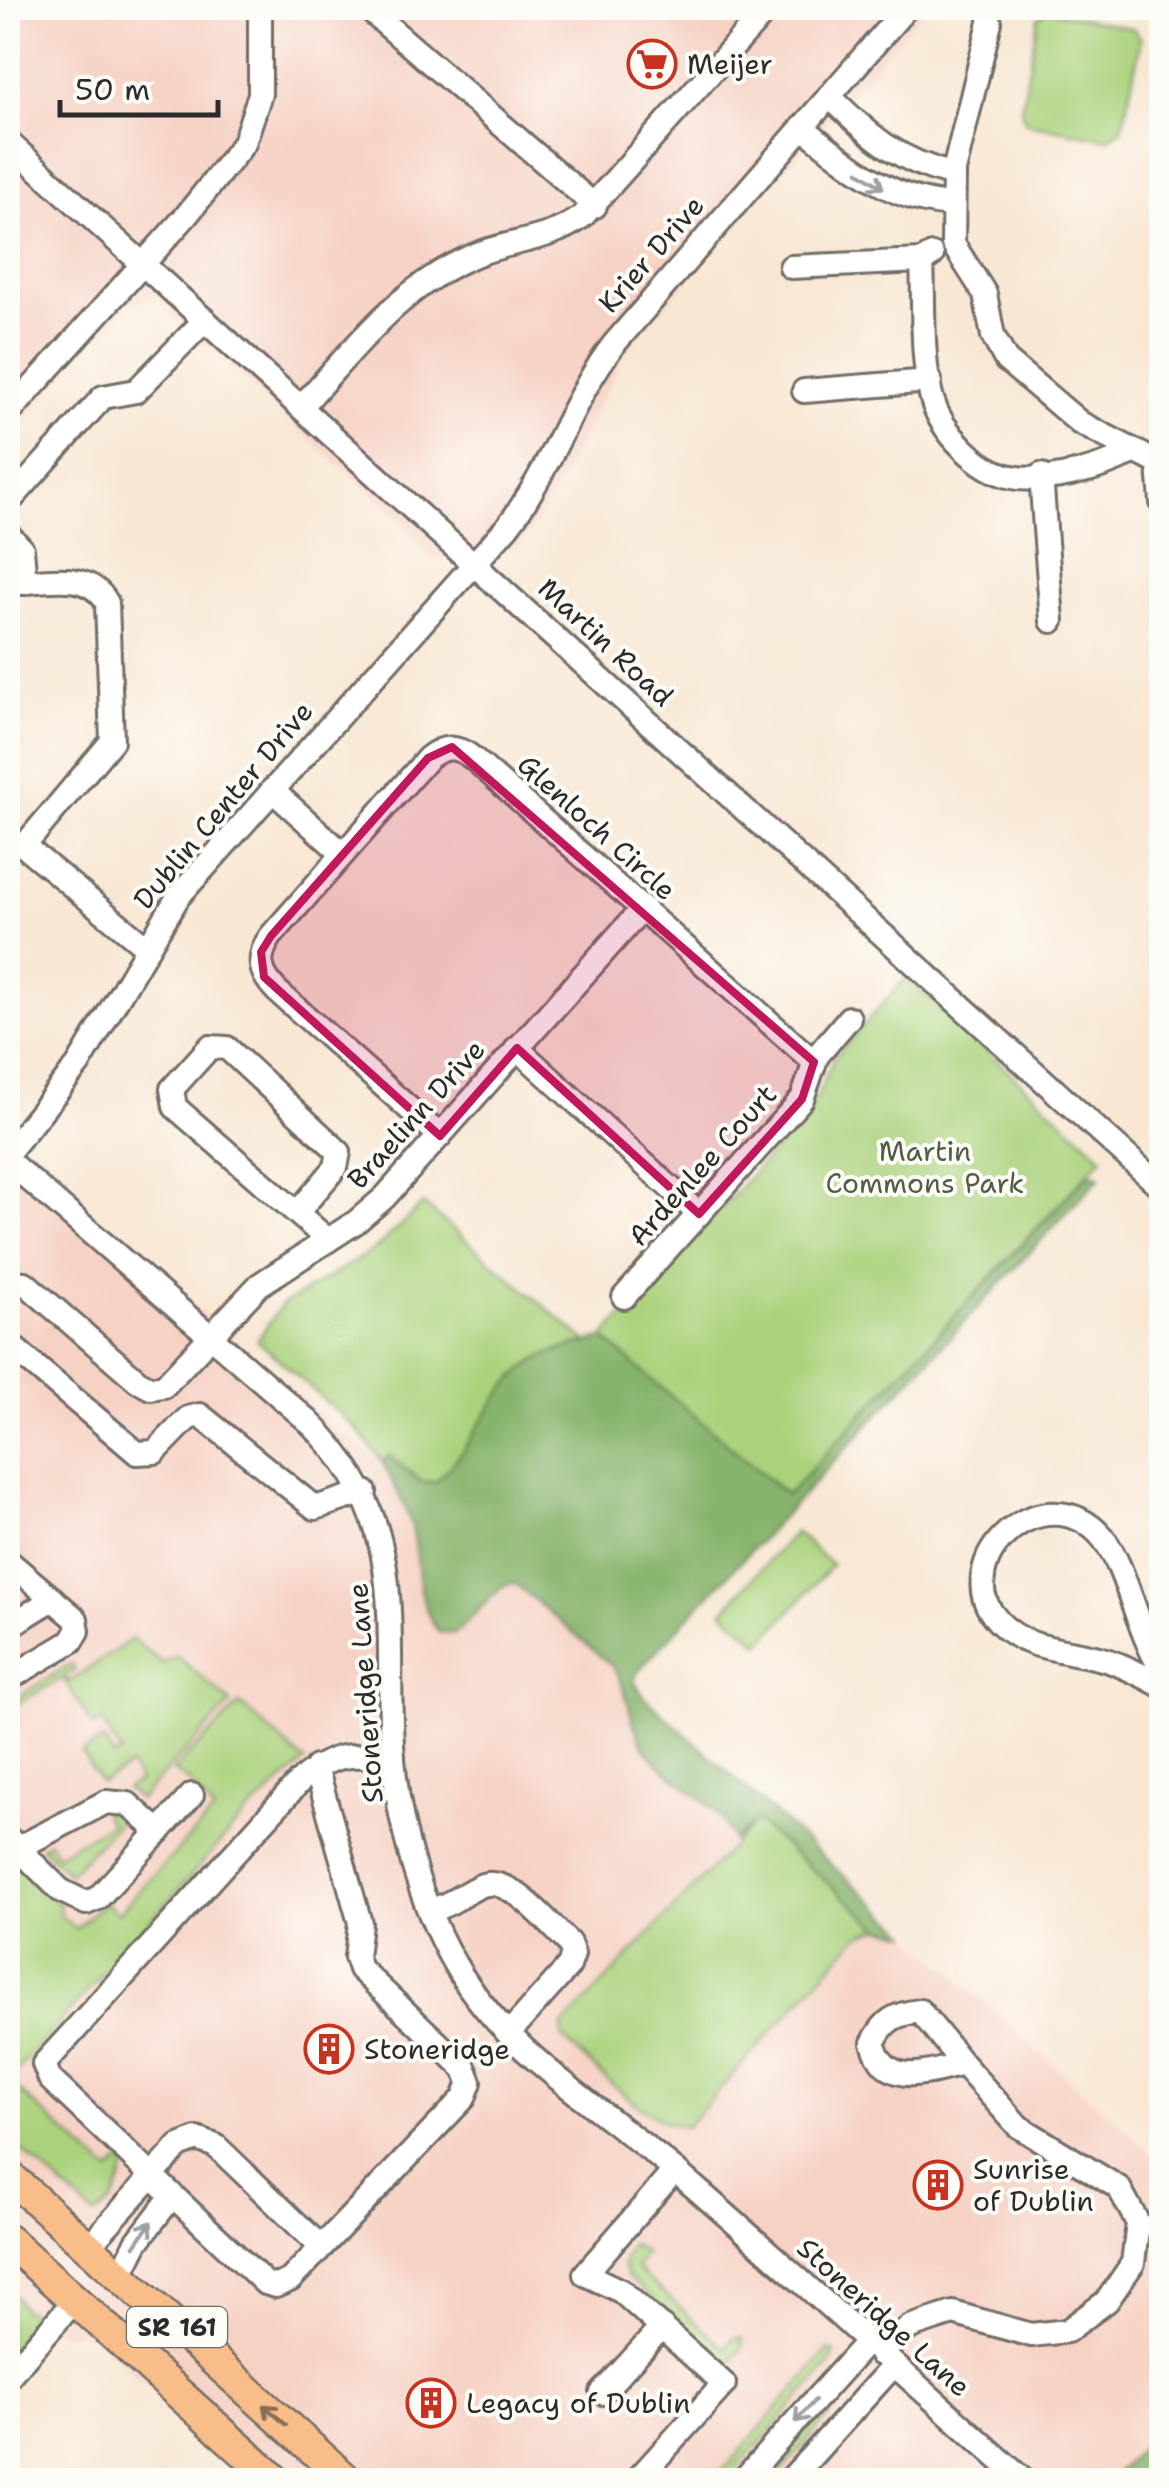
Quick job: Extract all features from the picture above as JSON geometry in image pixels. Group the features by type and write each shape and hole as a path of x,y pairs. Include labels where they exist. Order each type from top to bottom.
{"main road":[{"name":"SR 161","path":"8,2175 347,2480"},
{"name":"SR 161","path":"8,2240 275,2480"}],"street":[{"path":"367,8 595,206"},
{"path":"302,406 393,306 420,284 474,255 562,230 595,206 768,8"},
{"name":"Krier Drive","path":"474,563 526,502 580,392 614,344 906,8"},
{"path":"8,414 228,167 250,132 261,82 254,12"},
{"path":"990,22 954,173 953,244 985,294 993,336 1006,360 1080,423 1131,454 1160,465 1162,502"},
{"path":"829,96 894,154 954,173"},
{"path":"802,126 880,187 918,201 954,205"},
{"name":"Martin Road","path":"8,142 1162,1188"},
{"path":"791,267 922,261 953,244"},
{"path":"922,261 930,381 942,428 1012,478 1088,472 1131,454"},
{"path":"8,503 103,397 136,391 205,320"},
{"path":"804,392 930,381"},
{"path":"1041,475 1052,621"},
{"path":"8,534 22,550 16,584 80,580 106,600 115,729 107,749 24,846 145,946"},
{"name":"Dublin Center Drive","path":"8,1152 78,1065 145,946 191,882 474,563"},
{"name":"Glenloch Circle","path":"440,1136 277,991 261,969 261,952 428,758 452,747 475,760 814,1062"},
{"path":"272,790 342,854"},
{"name":"Braelinn Drive","path":"138,1381 156,1388 168,1384 210,1334 278,1270 370,1211 643,908"},
{"name":"Ardenlee Court","path":"624,1297 802,1099 814,1062 849,1018"},
{"path":"297,1213 338,1165 339,1152 226,1048 212,1046 173,1088 172,1104 297,1213 328,1240"},
{"path":"517,1048 699,1214"},
{"name":"Stoneridge Lane","path":"8,1160 322,1434 365,1492 380,1531 386,1570 393,1756 406,1828 430,1910 468,1985 509,2033 576,2094 675,2170 1023,2480"},
{"path":"8,1282 25,1283 138,1381 207,1419 314,1508 365,1492"},
{"path":"8,1343 137,1453 154,1454 190,1416 207,1419"},
{"path":"1162,1670 1138,1625 1110,1549 1096,1532 1078,1520 1048,1514 1026,1518 1005,1533 991,1555 984,1583 989,1608 999,1622 1024,1641 1104,1660 1162,1686"},
{"path":"8,1561 76,1620 76,1637 8,1679"},
{"path":"8,1627 52,1599"},
{"path":"316,1767 360,1922 357,1963 464,2070 470,2082 464,2098 288,2282 270,2286 50,2080 45,2060 316,1767 343,1754 393,1756"},
{"path":"159,1832 128,1804 106,1802 12,1843 60,1890 86,1903 98,1898 159,1832 192,1796"},
{"path":"430,1910 484,1884 498,1884 569,1943 573,1954 570,1966 509,2033"},
{"path":"743,2480 910,2327 953,2313 1032,2335 1067,2331 1107,2300 1133,2263 1138,2223 1119,2188 1018,2126 963,2064"},
{"path":"88,2247 186,2141 209,2142 321,2247"},
{"path":"637,2480 724,2384 622,2291 585,2274 675,2170"},
{"path":"120,2276 144,2230 172,2196"},
{"path":"8,2377 74,2300"},
{"path":"602,2393 662,2327"},
{"path":"790,2480 880,2354"},
{"path":"986,2480 1002,2462"}],"highlighted area":[{"path":"452,747 814,1062 802,1099 699,1214 517,1048 440,1136 264,977 261,952 428,758"}],"shaded area":[{"path":"8,8 926,8 628,347 551,498 519,548 433,559 407,526 151,300 129,304 119,313 8,435"},
{"path":"8,1135 47,1177 339,1433 383,1462 455,1632 504,1585 514,1583 612,1666 620,1677 632,1724 648,1753 728,1824 733,1841 563,2026 588,2062 626,2095 676,2126 686,2127 858,1936 880,1928 908,1933 1161,2161 1161,2427 1110,2480 216,2480 232,2461 96,2338 81,2332 63,2336 37,2314 25,2311 8,2287"}],"green space":[{"path":"1047,10 1134,29 1141,39 1122,130 1108,139 1026,123 1021,111 1038,18"},
{"name":"Martin Commons Park","path":"906,978 1103,1157 787,1495 603,1338 812,1108 834,1058"},
{"path":"1090,1173 1100,1177 637,1672 634,1682 645,1698 908,1933 880,1928 756,1821 733,1841 718,1815 658,1763 641,1742 623,1686 612,1666 515,1583 504,1585 455,1633 439,1632 422,1595 409,1519 383,1462 389,1456 421,1482 435,1482 462,1452 497,1398 525,1368 557,1351 603,1338 787,1495"},
{"path":"423,1204 587,1342 547,1355 525,1368 510,1382 462,1452 435,1482 421,1482 389,1456 383,1462 356,1428 257,1340 281,1306 375,1249"},
{"path":"795,1532 832,1565 760,1644 723,1611"},
{"path":"132,1639 162,1663 177,1656 231,1703 139,1800 126,1789 139,1782 130,1766 101,1783 82,1753 103,1740 114,1757 121,1753 102,1721 93,1726 63,1678 8,1709 8,1703 71,1664 75,1670 65,1676 69,1682"},
{"path":"240,1704 305,1762 247,1813 8,2080 8,1870 24,1868 59,1903 60,1915 76,1929 104,1902 118,1913 214,1812 188,1781 173,1771"},
{"path":"119,1811 124,1816 69,1874 41,1847 49,1841 57,1855 109,1824 103,1812"},
{"path":"756,1821 880,1928 858,1936 686,2127 671,2124 637,2104 603,2076 562,2037 563,2026"},
{"path":"8,2081 110,2172 122,2160 126,2164 116,2194 102,2211 94,2215 8,2138"},
{"path":"631,2244 645,2253 636,2268 724,2348 734,2338 742,2338 743,2347 729,2363 722,2362 626,2275 622,2264"},
{"path":"8,2287 25,2311 37,2314 8,2357"},
{"path":"828,2350 835,2352 828,2366 726,2480 715,2480"},
{"path":"849,2385 847,2396 773,2480 759,2480"},
{"path":"1161,2427 1161,2468 1150,2480 1110,2480"}],"place":[{"name":"Meijer","path":"652,64"},
{"name":"Stoneridge","path":"329,2049"},
{"name":"Sunrise of Dublin","path":"938,2185"},
{"name":"Legacy of Dublin","path":"431,2403"}]}
